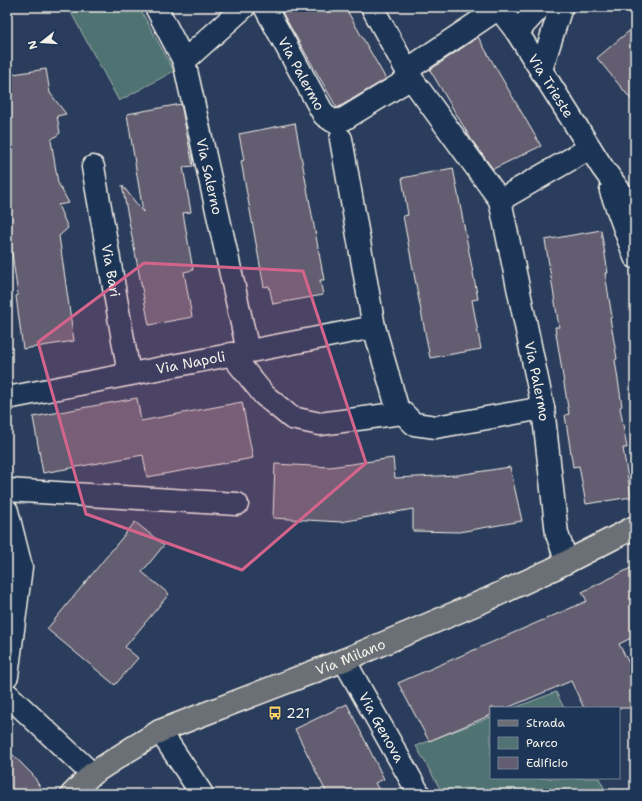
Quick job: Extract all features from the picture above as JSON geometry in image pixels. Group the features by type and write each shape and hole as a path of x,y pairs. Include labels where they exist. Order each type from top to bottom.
{"main road":[{"name":"Via Milano","path":"72,794 92,774 160,732 344,660 486,600 567,562 635,527"}],"street":[{"name":"Via Salerno","path":"156,7 184,61 239,353 264,395 292,418 320,424 402,413"},
{"path":"184,61 244,7"},
{"name":"Via Palermo","path":"265,7 324,115 333,121 344,119 409,74 498,8"},
{"name":"Via Palermo","path":"372,7 409,74 500,200 543,408 557,534 567,562"},
{"path":"517,32 540,7"},
{"path":"541,70 561,7"},
{"name":"Via Trieste","path":"498,8 517,32 602,167 635,212"},
{"path":"341,139 374,327 397,407 414,424 436,427 543,408"},
{"path":"500,200 590,148"},
{"name":"Via Bari","path":"93,167 129,374"},
{"name":"Via Trieste","path":"602,167 635,257"},
{"name":"Via Napoli","path":"7,398 374,327"},
{"path":"7,490 237,504"},
{"path":"7,511 21,567 7,676"},
{"name":"Via Genova","path":"344,660 419,794"},
{"path":"7,694 92,774"},
{"path":"160,732 202,794"}],"highlighted area":[{"path":"144,263 303,271 366,463 242,570 86,514 38,342"}],"green space":[{"path":"68,7 139,7 174,71 119,101"},
{"path":"556,692 564,707 517,707"},
{"path":"490,717 490,779 600,779 607,794 443,794 416,746"}],"building":[{"path":"279,7 345,7 386,79 337,108"},
{"path":"635,26 635,104 597,58"},
{"path":"478,37 541,146 493,169 471,139 430,70"},
{"path":"46,69 50,93 66,114 57,116 60,133 51,140 58,183 69,203 58,205 68,228 59,236 74,341 23,349 16,296 18,295 7,218 7,203 11,202 7,177 7,75"},
{"path":"181,104 193,166 183,167 191,212 183,213 193,270 184,272 192,317 149,325 122,185 143,212 127,114"},
{"path":"295,123 324,280 320,280 323,295 273,304 269,286 264,287 241,161 244,160 239,134"},
{"path":"453,168 478,299 472,300 481,349 430,358 403,216 408,215 402,178"},
{"path":"601,230 608,273 605,273 612,317 610,318 617,359 615,360 622,406 620,407 627,448 623,448 631,497 586,504 579,466 573,467 565,415 569,414 555,327 559,327 545,240"},
{"path":"137,398 141,421 242,402 253,458 147,477 143,455 43,473 33,417"},
{"path":"393,458 395,478 458,475 510,467 522,521 459,532 413,531 413,509 341,522 273,518 275,464 330,467"},
{"path":"135,522 164,545 142,572 169,594 125,647 138,658 115,685 47,629"},
{"path":"635,566 635,636 619,644 635,675 635,708 584,707 571,681 509,707 490,707 490,715 429,741 398,683 587,601 582,592"},
{"path":"347,704 384,779 375,783 381,794 327,794 295,729"},
{"path":"7,749 33,775 44,794 7,794"}],"place":[{"name":"221","path":"275,713"}]}
